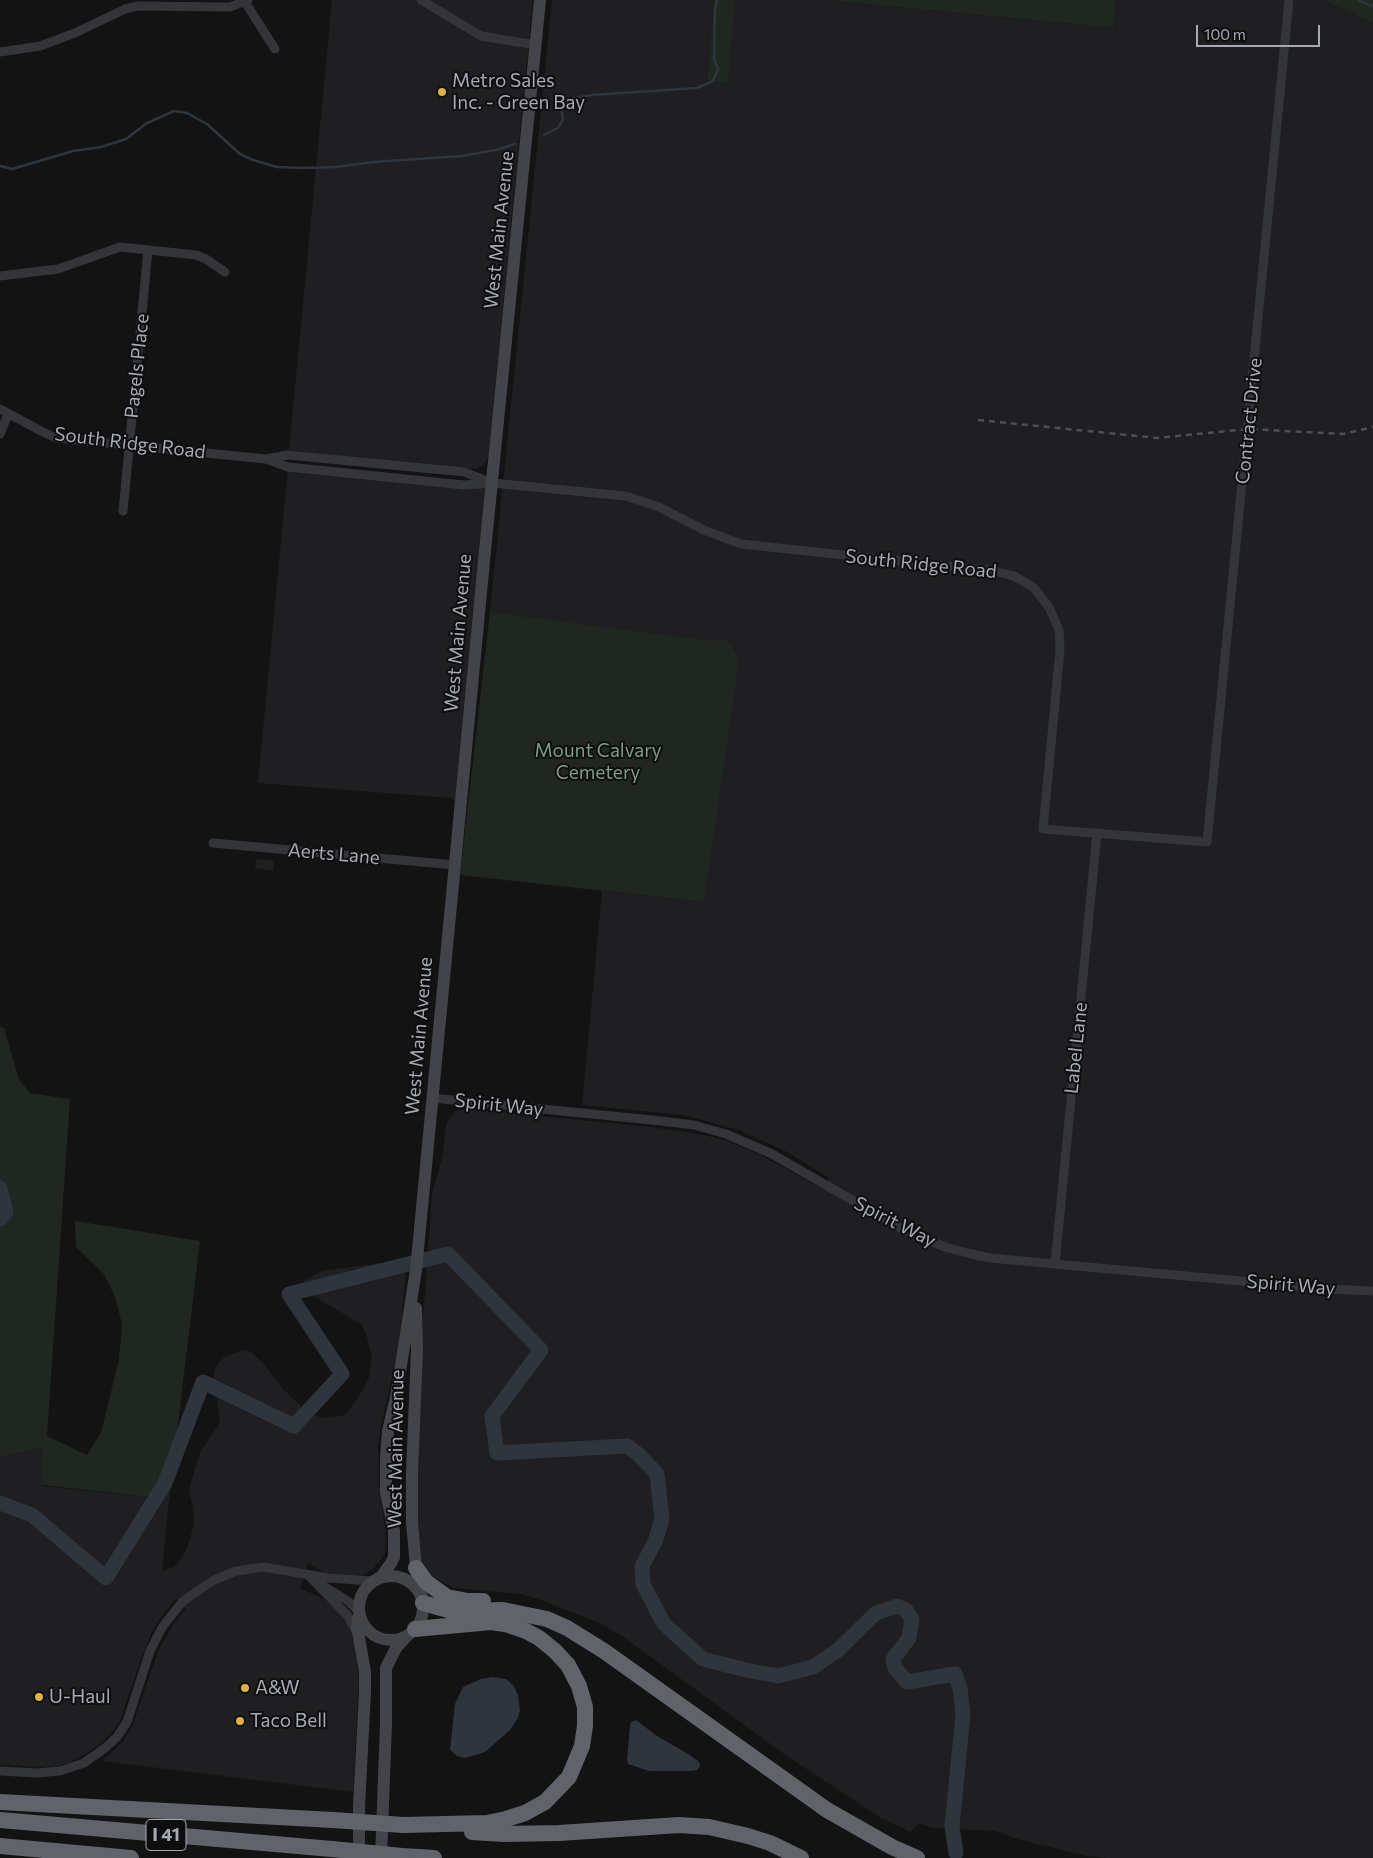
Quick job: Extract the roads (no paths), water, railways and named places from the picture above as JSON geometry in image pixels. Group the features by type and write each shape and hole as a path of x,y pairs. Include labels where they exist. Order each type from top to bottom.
{"highway":[{"path":"416,1568 426,1582 447,1597 505,1604 567,1628 586,1639 827,1810 892,1847 917,1858"},
{"path":"423,1600 452,1611 503,1610 528,1614"},
{"path":"0,1802 403,1824 487,1823 525,1813 545,1802 569,1777 582,1746 585,1707 579,1686 568,1665 555,1650 539,1638 526,1631 505,1624 491,1622 412,1632"},
{"name":"I 41","path":"0,1820 434,1858"},
{"path":"403,1824 438,1830 504,1834 588,1832 647,1826 679,1825 710,1827 770,1843 798,1856"},
{"name":"I 41","path":"0,1846 131,1858"}],"main road":[{"name":"West Main Avenue","path":"377,1579 394,1557 394,1532 386,1492 388,1431 396,1397 416,1270 540,0"},
{"name":"West Main Avenue","path":"416,1270 417,1350 412,1522 416,1568 423,1600"},
{"path":"359,1858 359,1806 365,1672 357,1626 361,1594 377,1579 392,1575 406,1579 418,1589 423,1600 423,1612 420,1621 391,1657 386,1668 386,1723 380,1858"},
{"path":"359,1613 366,1628 378,1637 394,1640 412,1632"}],"street":[{"path":"421,0 481,36 536,45"},
{"name":"Contract Drive","path":"1207,842 1289,0"},
{"path":"0,52 21,50 49,43 75,33 124,9 138,6 170,3 230,7 247,1 274,49"},
{"path":"0,276 58,269 120,247 196,255 206,259 225,272"},
{"name":"Pagels Place","path":"123,511 148,250"},
{"path":"0,434 4,411"},
{"name":"South Ridge Road","path":"4,411 56,438 266,459 288,467 464,485 493,483 625,496 656,506 704,530 741,544 994,571 1014,576 1032,587 1049,607 1059,630 1060,650 1043,829 1207,842"},
{"name":"Label Lane","path":"1055,1264 1096,833"},
{"name":"Aerts Lane","path":"213,843 455,865"},
{"name":"Spirit Way","path":"432,1098 694,1125 726,1134 772,1154 924,1240 967,1254 990,1258 1328,1289 1373,1291"},
{"path":"0,1770 43,1773 70,1769 92,1759 110,1744 127,1722 150,1651 158,1634 176,1609 198,1590 220,1577 252,1568 277,1568 307,1576 349,1580 377,1579"},
{"path":"307,1576 348,1601 359,1613"},
{"path":"307,1576 348,1616 359,1638"}],"waterway":[{"path":"544,135 558,128 563,119 561,108 568,99 592,95 697,88 713,81 718,69 714,59 715,9 717,0"},
{"path":"1358,0 1373,6"},
{"path":"0,166 12,169 73,151 101,147 126,139 147,123 174,111 187,113 207,124 240,154 277,167 336,167 373,162 462,156 496,150 515,144"},
{"path":"0,1188 6,1212 0,1219"},
{"path":"0,1503 32,1515 106,1578 165,1483 203,1382 294,1426 342,1374 289,1294 448,1254 541,1350 492,1416 497,1453 627,1446 638,1454 657,1474 662,1519 655,1542 642,1566 643,1584 664,1624 703,1659 778,1676 813,1667 838,1650 876,1613 897,1606 906,1610 912,1620 909,1638 893,1659 895,1668 907,1682 955,1674 960,1688 963,1715 952,1826 956,1853"}],"railway":[{"path":"978,420 1157,438 1248,429 1343,434 1373,427"}],"place":[{"name":"Metro Sales Inc. - Green Bay","path":"442,92"},
{"name":"A&W","path":"245,1688"},
{"name":"U-Haul","path":"39,1697"},
{"name":"Taco Bell","path":"240,1721"}],"park label":[{"name":"Mount Calvary Cemetery","path":"598,762"}]}
